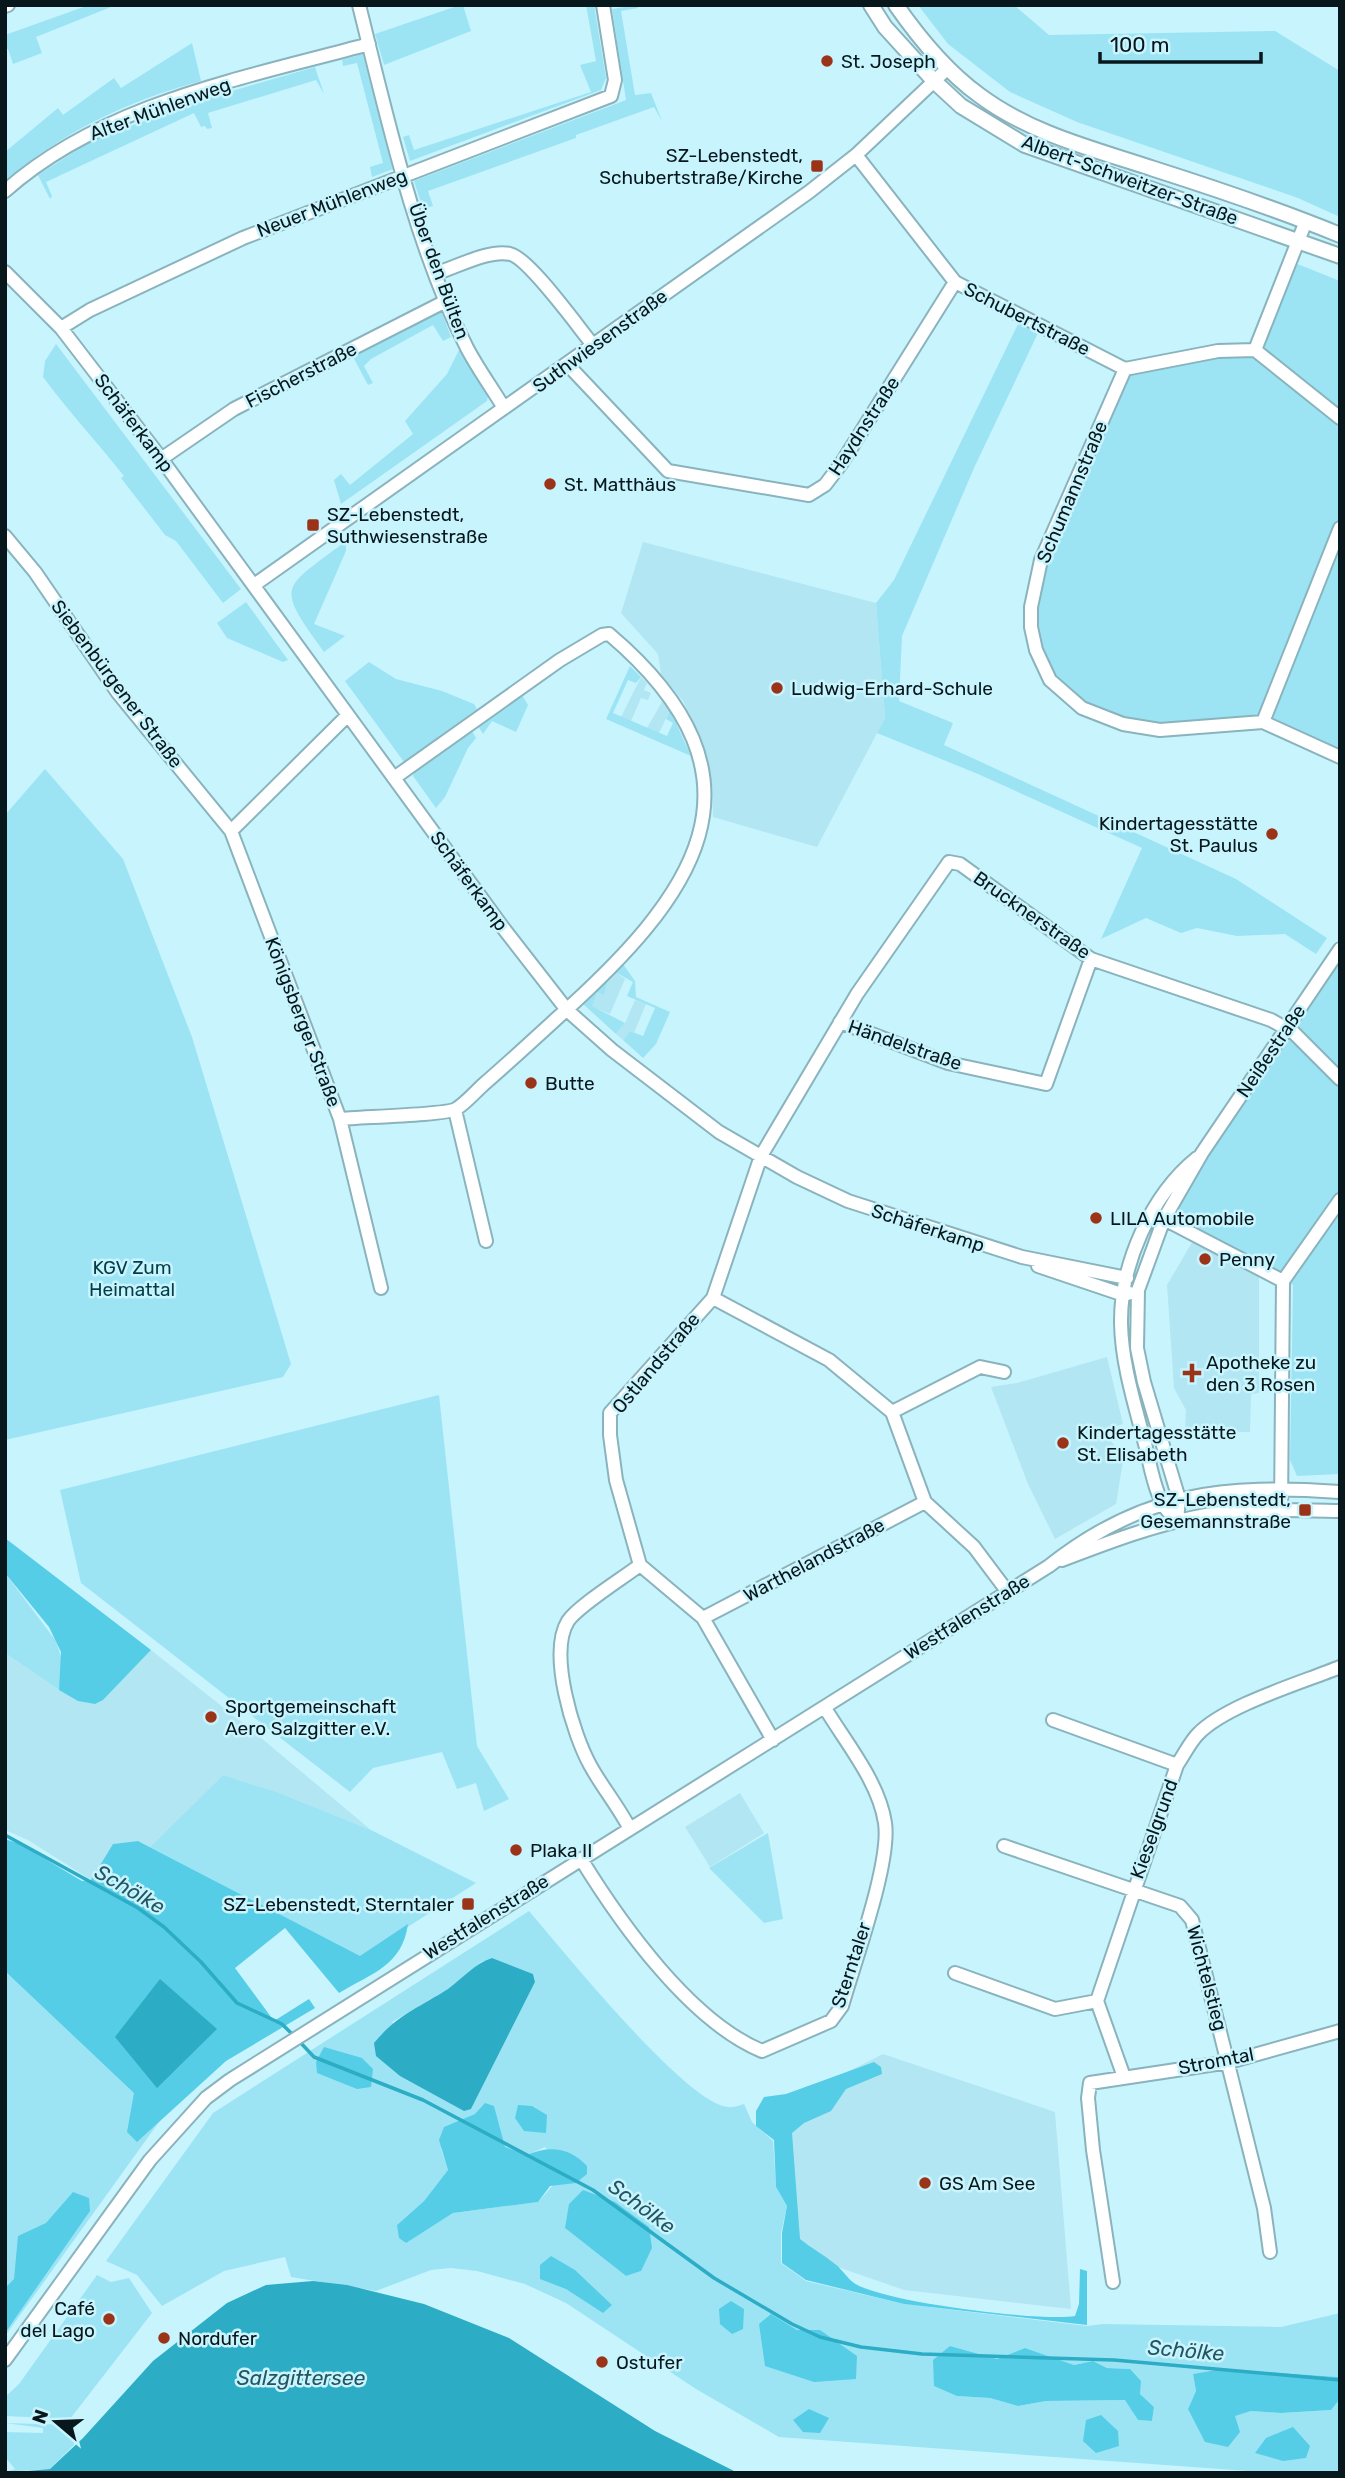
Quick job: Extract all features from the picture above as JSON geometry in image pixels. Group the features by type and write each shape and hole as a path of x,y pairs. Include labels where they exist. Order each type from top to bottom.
{"main road":[{"name":"Albert-Schweitzer-Straße","path":"871,5 885,27 961,106 1025,145 1340,256"},
{"name":"Albert-Schweitzer-Straße","path":"896,5 948,68 981,97 1035,128 1340,235"}],"street":[{"name":"Über den Bülten","path":"359,5 404,175 446,301 468,349 504,408"},
{"name":"Neuer Mühlenweg","path":"61,328 90,310 243,237 611,96 615,80 603,5"},
{"name":"Alter Mühlenweg","path":"5,191 20,177 89,133 193,93 369,44"},
{"path":"935,82 948,68"},
{"name":"Suthwiesenstraße","path":"254,585 809,192 856,155 935,82"},
{"name":"Schubertstraße","path":"856,155 955,282 1125,369"},
{"path":"1255,350 1306,222"},
{"path":"437,274 509,253 521,259 593,345"},
{"name":"Schäferkamp","path":"5,272 61,328 161,459 504,929 567,1010 681,1106 761,1156 848,1201 1022,1257 1127,1278"},
{"name":"Haydnstraße","path":"567,364 668,471 809,495 825,485 841,464 955,282"},
{"name":"Fischerstraße","path":"161,459 234,410 446,301"},
{"path":"1125,369 1218,351 1255,350 1340,418"},
{"name":"Schumannstraße","path":"1125,369 1041,560 1031,607 1036,650 1054,686 1082,708 1123,724 1160,730 1263,722 1340,757"},
{"path":"1263,722 1340,528"},
{"name":"Siebenbürgener Straße","path":"5,536 35,572 118,693 230,831"},
{"path":"394,778 560,660 602,635 609,634 679,708 694,739 703,775 705,820 687,872 651,923 567,1010 455,1110 486,1241"},
{"path":"230,831 348,715"},
{"name":"Königsberger Straße","path":"230,831 340,1119 455,1110"},
{"name":"Brucknerstraße","path":"761,1156 840,1022 949,862 960,864 1091,959 1271,1020 1286,1028"},
{"name":"Neißestraße","path":"1177,1521 1179,1499 1142,1371 1136,1326 1138,1290 1166,1220 1202,1153 1340,949"},
{"name":"Händelstraße","path":"840,1022 948,1063 1046,1084 1091,959"},
{"path":"1286,1028 1340,1079"},
{"path":"340,1119 381,1288"},
{"name":"Neißestraße","path":"1177,1521 1162,1504 1125,1362 1121,1325 1127,1278 1152,1210 1170,1185 1202,1153"},
{"name":"Ostlandstraße","path":"640,1565 616,1480 610,1413 713,1298 761,1156"},
{"path":"1281,1509 1283,1281 1340,1200"},
{"path":"1166,1220 1283,1281"},
{"name":"Schäferkamp","path":"1022,1257 1038,1266 1124,1295"},
{"path":"1124,1295 1138,1290 1127,1278"},
{"path":"713,1298 829,1360 892,1412 925,1502 974,1547 1007,1591"},
{"path":"892,1412 979,1367 1004,1372"},
{"name":"Westfalenstraße","path":"5,2360 150,2160 183,2121 230,2080 825,1708 1049,1566 1081,1541 1134,1513 1179,1499 1216,1492 1282,1489 1340,1492"},
{"name":"Warthelandstraße","path":"703,1618 925,1502"},
{"name":"Westfalenstraße","path":"1049,1566 1134,1533 1177,1521 1209,1515 1281,1509 1340,1511"},
{"path":"630,1829 590,1765 574,1728 566,1695 562,1633 569,1619 640,1565 703,1618 773,1740"},
{"name":"Kieselgrund","path":"1097,2000 1177,1765 1198,1734 1228,1714 1340,1667"},
{"name":"Sterntaler","path":"581,1859 628,1928 667,1976 738,2041 762,2051 831,2021 842,2006 873,1897 885,1846 885,1822 873,1789 825,1708"},
{"path":"1053,1720 1177,1765"},
{"name":"Wichtelstieg","path":"1004,1846 1180,1906 1192,1920 1265,2208 1270,2252"},
{"path":"956,1973 1055,2009 1097,2000 1124,2077"},
{"name":"Stromtal","path":"1113,2282 1093,2150 1088,2098 1090,2083 1229,2062 1340,2031"}],"shaded area":[{"name":"Ludwig-Erhard-Schule","path":"643,542 876,603 885,718 817,847 713,817 712,784 701,738 683,701 661,674 658,654 621,613"},
{"path":"641,677 647,683 644,690 651,693 648,700 641,698 631,721 621,717"},
{"path":"663,700 670,710 659,733 647,728"},
{"path":"615,972 625,979 610,1014 591,1006 597,992 604,994 608,980"},
{"path":"635,1000 646,1004 634,1033 630,1031 623,1040 616,1034 625,1023"},
{"path":"1194,1239 1259,1276 1259,1393 1251,1394 1250,1432 1185,1431 1186,1410 1174,1388 1167,1285"},
{"name":"Kindertagesstätte St. Elisabeth","path":"1107,1357 1123,1424 1101,1431 1124,1455 1116,1504 1055,1539 1028,1484 991,1387 1017,1383"},
{"path":"5,1538 151,1650 103,1700 95,1704 78,1701 59,1690 61,1652 49,1627 5,1573"},
{"path":"151,1650 371,1830 277,1792 223,1775 150,1847 138,1841 113,1844 91,1880 28,1840 5,1830 5,1653 59,1690 103,1700"},
{"path":"740,1793 764,1833 710,1867 685,1827"},
{"path":"5,1839 20,1844 82,1881 91,1880 113,1844 138,1841 360,1956 408,1924 405,1938 399,1950 384,1967 339,1993 285,1928 235,1968 274,2021 309,1999 315,2008 226,2061 137,2142 127,2132 134,2093 5,1971"},
{"path":"324,2047 362,2058 373,2069 371,2087 357,2089 317,2073 316,2062"},
{"name":"GS Am See","path":"883,2054 1055,2112 1071,2309 904,2290 800,2254 776,2108"},
{"path":"874,2062 881,2067 882,2074 846,2089 831,2111 804,2123 792,2133 800,2239 838,2266 854,2283 870,2290 962,2309 1030,2316 1075,2316 1079,2304 1080,2269 1087,2271 1087,2325 904,2304 806,2280 782,2263 782,2233 787,2206 776,2187 774,2140 756,2126 756,2111 764,2097 786,2094"},
{"path":"485,2103 494,2106 505,2147 527,2155 552,2149 567,2152 587,2166 587,2174 576,2183 550,2186 538,2202 453,2213 406,2243 399,2238 397,2225 424,2201 448,2170 439,2140 444,2127 475,2114"},
{"path":"518,2105 532,2106 547,2115 546,2133 524,2131 515,2118"},
{"path":"583,2190 615,2202 649,2227 652,2248 641,2271 626,2276 565,2228 569,2204"},
{"path":"73,2192 89,2198 90,2211 5,2333 5,2288 14,2279 18,2236 46,2223"},
{"path":"551,2256 575,2270 612,2305 603,2313 566,2289 540,2279 540,2265"},
{"path":"731,2301 744,2309 743,2329 732,2334 720,2324 719,2309"},
{"path":"771,2314 797,2330 820,2330 857,2356 856,2379 814,2382 765,2366 759,2324"},
{"path":"950,2346 997,2359 1025,2348 1074,2365 1093,2361 1107,2368 1130,2369 1141,2381 1140,2394 1154,2407 1152,2421 1138,2420 1125,2400 1046,2401 1018,2406 990,2398 957,2396 934,2386 933,2360"},
{"path":"1222,2369 1338,2377 1340,2399 1331,2410 1281,2413 1251,2411 1235,2416 1240,2432 1228,2447 1205,2442 1188,2409 1196,2391 1193,2374"},
{"path":"809,2409 829,2418 820,2433 803,2432 793,2420"},
{"path":"1101,2415 1118,2431 1119,2446 1096,2453 1083,2441 1086,2420"},
{"path":"1293,2427 1310,2446 1306,2458 1283,2461 1255,2453 1266,2438"}],"green space":[{"path":"89,5 116,5 36,37 42,53 13,64 8,49 5,49 5,35"},
{"path":"463,5 471,31 384,65 375,34"},
{"path":"586,5 594,5 606,78 601,90 410,161 403,137 409,135 414,150 591,92 580,65 596,61"},
{"path":"637,5 638,8 621,11 635,95 651,93 662,121 654,107 576,135 576,138 428,191 433,206 423,209 414,181 626,100 612,9"},
{"path":"918,5 1014,5 1049,35 1275,31 1340,71 1340,217 1298,198 1077,122 1010,92 948,44"},
{"path":"192,43 201,81 148,98 98,120 50,147 5,181 5,152 58,108 63,115 114,78 121,88"},
{"path":"363,54 393,169 372,177 370,167 383,163 357,63 343,66 342,60"},
{"path":"315,67 324,94 316,80 208,113 212,128 207,129 205,126 201,127 194,113 46,182 52,196 50,199 38,175 93,140 197,101"},
{"path":"1290,261 1340,281 1340,757 1263,722 1160,730 1081,710 1039,657 1031,627 1041,560 1125,369 1255,350"},
{"path":"440,308 451,337 443,341 433,325 371,359 364,366 373,383 368,385 352,355"},
{"path":"1019,322 1038,333 974,468 902,636 899,701 953,723 944,745 1236,879 1327,938 1316,954 1285,934 1237,936 1197,928 1181,933 1146,918 1101,939 1142,848 978,774 877,733 885,718 876,603 894,580"},
{"path":"56,344 241,589 223,603 176,541 165,535 121,478 124,476 43,377 45,361"},
{"path":"459,350 488,396 487,401 341,504 334,480 341,474 350,485 413,434 405,421 447,374"},
{"path":"346,541 346,551 314,624 345,636 324,652 297,612 292,599 292,589 309,569"},
{"path":"246,602 288,660 283,662 227,638 217,623"},
{"path":"369,662 396,679 442,691 474,704 477,709 404,762 345,681"},
{"path":"630,666 641,677 636,683 628,680 613,713 667,736 673,723 666,719 670,710 691,756 606,719"},
{"path":"522,695 528,705 516,732 492,721 483,734 478,726"},
{"path":"472,731 476,738 468,748 445,797 436,808 413,776 414,773"},
{"name":"KGV Zum Heimattal","path":"45,769 123,859 192,1037 291,1364 283,1377 5,1440 5,815"},
{"path":"1333,959 1340,963 1340,1474 1297,1476 1290,1460 1293,1285 1164,1219"},
{"path":"623,964 635,981 636,997 670,1012 656,1044 643,1058 623,1040 630,1031 643,1036 655,1008 627,996 633,982 615,972"},
{"path":"608,980 604,995 597,992 592,1006 625,1023 616,1034 583,1004"},
{"path":"439,1395 477,1746 509,1799 484,1811 476,1783 457,1789 442,1752 373,1768 350,1792 81,1583 60,1490"},
{"path":"5,1573 56,1641 63,1663 59,1690 5,1653"},
{"path":"223,1775 277,1792 371,1830 476,1883 361,1957 150,1847"},
{"path":"768,1833 783,1919 764,1923 709,1868"},
{"path":"529,1911 655,2053 709,2099 728,2107 744,2104 752,2122 773,2141 776,2187 787,2206 781,2233 781,2263 806,2281 904,2304 1087,2326 1281,2327 1340,2313 1340,2384 1338,2377 1223,2369 1193,2374 1196,2391 1188,2409 1234,2416 1251,2411 1281,2413 1331,2410 1340,2399 1340,2473 1275,2473 779,2437 696,2389 566,2303 525,2284 477,2271 451,2268 431,2270 376,2291 291,2277 285,2257 224,2271 162,2306 137,2275 106,2261 213,2113","holes":["492,1958 533,1974 535,1982 471,2109 392,2022 450,1988 481,1962","475,2114 499,2129 504,2147 527,2155 545,2147 576,2183 555,2183 538,2202 453,2213 405,2243 397,2225 424,2201 448,2170 441,2149 457,2123","565,2228 641,2271 626,2276","950,2346 997,2359 1025,2348 1074,2365 1093,2361 1107,2368 1130,2369 1140,2394 1154,2407 1152,2421 1138,2420 1126,2400 1046,2401 1018,2406 990,2398 957,2396"]},
{"path":"5,1961 164,2115 5,2336"},
{"path":"97,2275 111,2282 129,2278 152,2313 70,2419 5,2416 5,2397 19,2384"},
{"path":"5,2423 73,2425 74,2445 50,2469 5,2472 15,2469 5,2457 5,2432 43,2433 43,2428"}],"water":[{"path":"492,1958 533,1974 535,1982 471,2109 464,2111 400,2076 376,2056 374,2043 400,2019"},
{"path":"160,1979 217,2029 157,2088 115,2037"},
{"name":"Salzgittersee","path":"313,2281 347,2285 424,2304 509,2338 655,2431 738,2473 5,2473 50,2469 83,2438 153,2361 227,2303 266,2285"}],"waterway":[{"name":"Schölke","path":"5,1835 138,1908 164,1927 201,1962 237,2003 282,2024 294,2036"},
{"name":"Schölke","path":"299,2041 314,2057 423,2100 593,2190 714,2278 792,2324 820,2337 861,2347 922,2354 1114,2360 1340,2380"}],"place":[{"name":"St. Joseph","path":"827,61"},
{"name":"SZ-Lebenstedt, Schubertstraße/Kirche","path":"817,166"},
{"name":"St. Matthäus","path":"550,484"},
{"name":"SZ-Lebenstedt, Suthwiesenstraße","path":"313,525"},
{"name":"Ludwig-Erhard-Schule","path":"777,688"},
{"name":"Kindertagesstätte St. Paulus","path":"1272,834"},
{"name":"Butte","path":"531,1083"},
{"name":"LILA Automobile","path":"1096,1218"},
{"name":"Penny","path":"1205,1259"},
{"name":"Apotheke zu den 3 Rosen","path":"1192,1373"},
{"name":"Kindertagesstätte St. Elisabeth","path":"1063,1443"},
{"name":"SZ-Lebenstedt, Gesemannstraße","path":"1305,1510"},
{"name":"Sportgemeinschaft Aero Salzgitter e.V.","path":"211,1717"},
{"name":"Plaka II","path":"516,1850"},
{"name":"SZ-Lebenstedt, Sterntaler","path":"468,1904"},
{"name":"GS Am See","path":"925,2183"},
{"name":"Café del Lago","path":"109,2319"},
{"name":"Nordufer","path":"164,2338"},
{"name":"Ostufer","path":"602,2362"}]}
